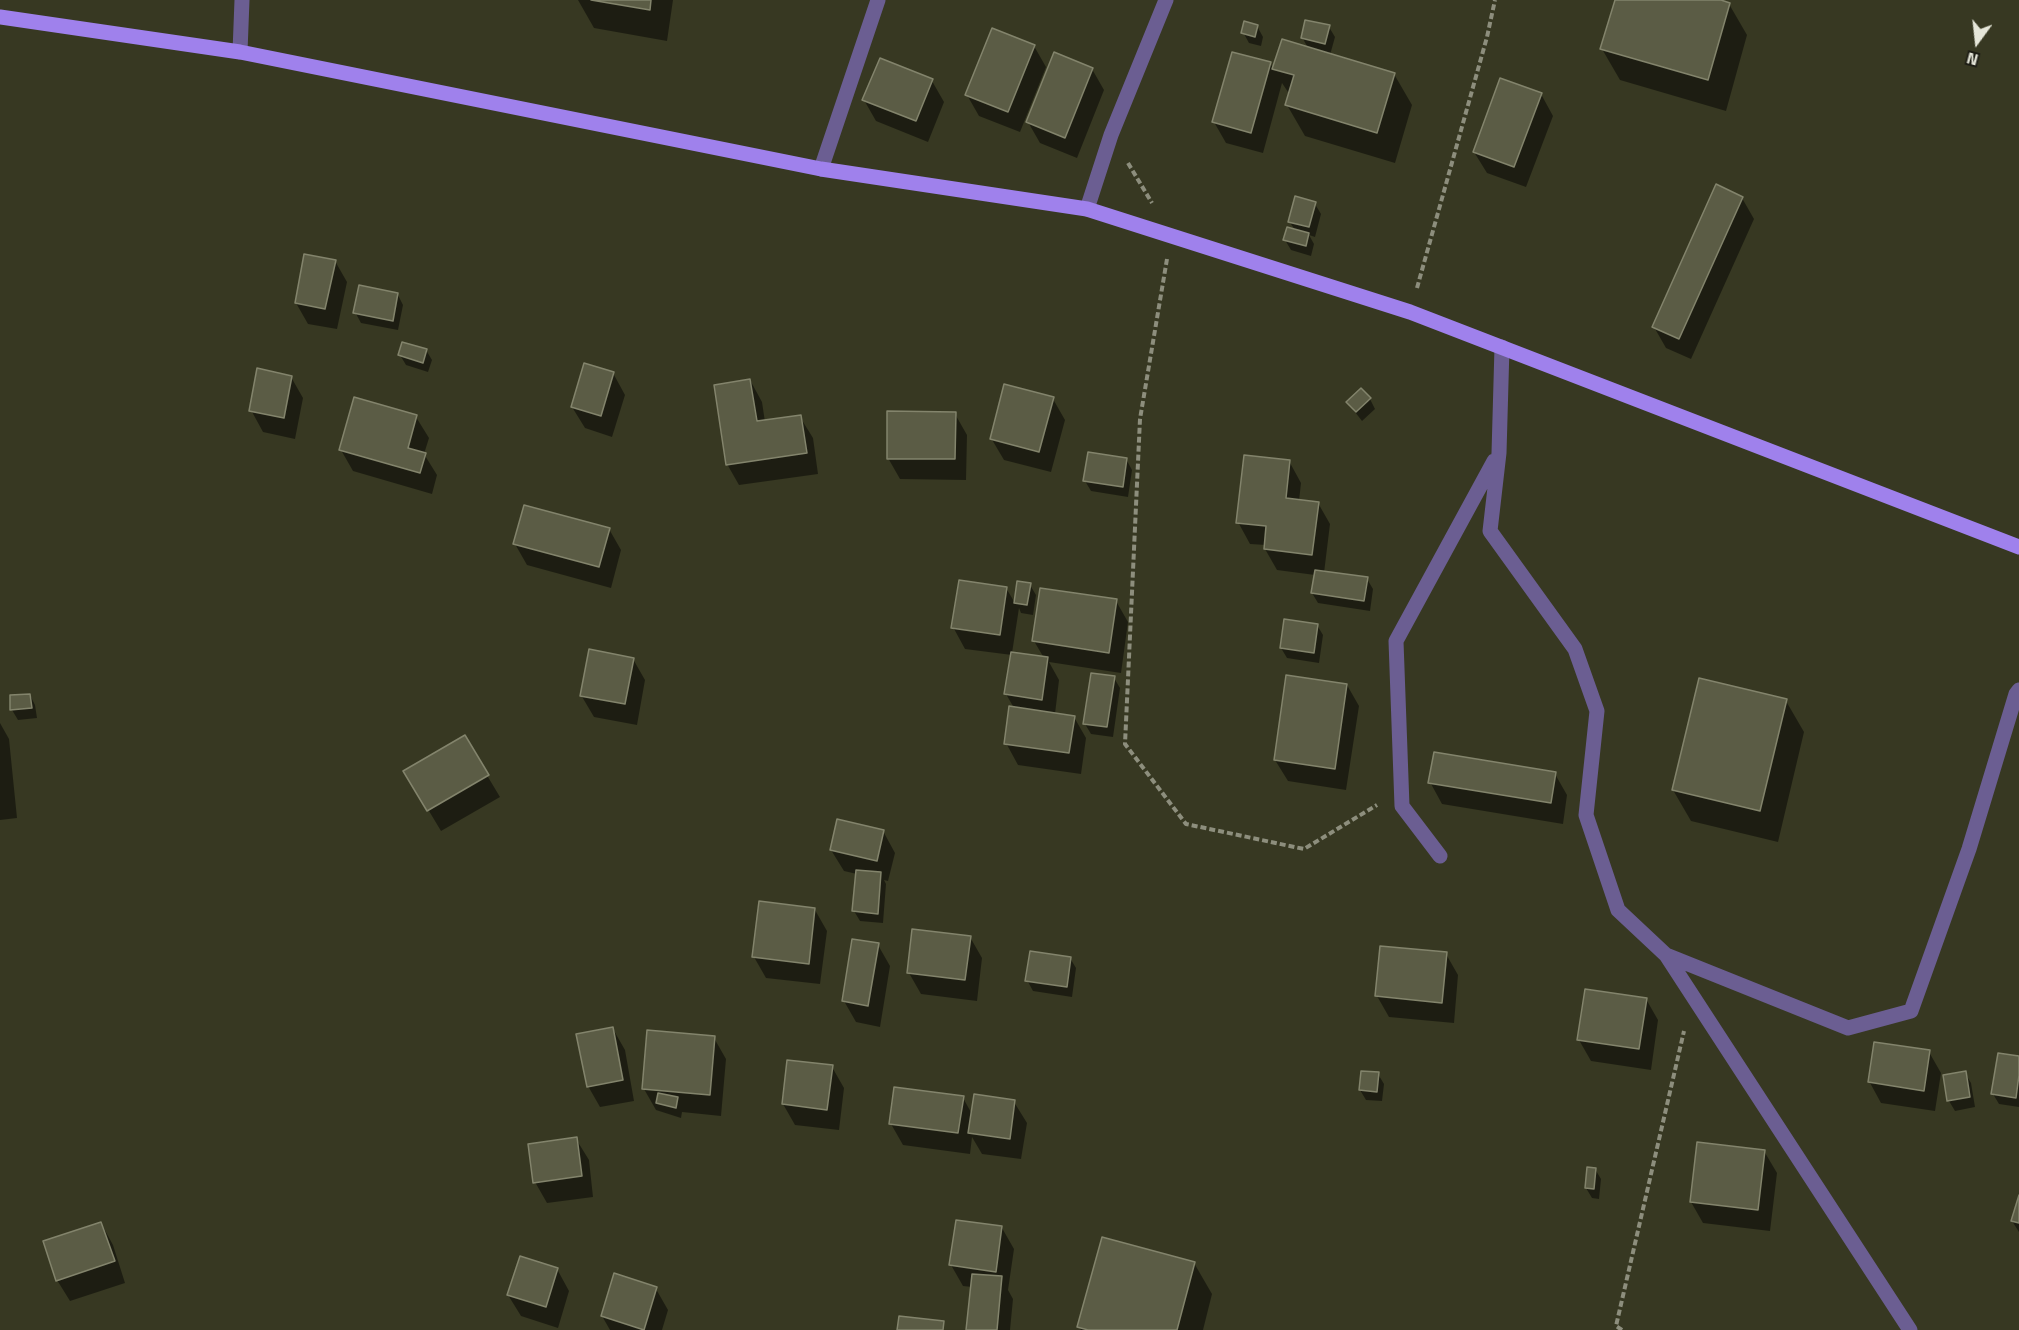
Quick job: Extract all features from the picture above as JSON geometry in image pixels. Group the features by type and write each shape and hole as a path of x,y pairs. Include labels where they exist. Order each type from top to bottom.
{"main road":[{"path":"0,17 240,51 822,170 1087,209 1410,312 2019,547"}],"street":[{"path":"240,51 242,0"},
{"path":"822,170 878,0"},
{"path":"1087,209 1111,135 1167,0"},
{"path":"1502,347 1499,453 1490,531 1575,649 1598,711 1586,815 1618,910 1666,955 1910,1330"},
{"path":"1440,856 1402,806 1396,641 1499,453"},
{"path":"1666,955 1848,1028 1911,1011 1969,849 2019,690"}],"path":[{"path":"1410,312 1487,37 1495,0"},
{"path":"1111,135 1171,236 1140,419 1125,744 1186,824 1305,849 1401,791"},
{"path":"1622,1330 1616,1326 1692,996"}],"building":[{"path":"591,0 651,0 650,10"},
{"path":"1615,0 1721,0 1730,3 1708,80 1600,49"},
{"path":"1305,20 1330,25 1325,44 1301,38"},
{"path":"1244,21 1258,25 1255,37 1241,33"},
{"path":"992,28 1035,45 1008,112 965,95"},
{"path":"1282,39 1395,73 1377,133 1285,105 1294,75 1272,69"},
{"path":"1054,52 1093,68 1065,138 1026,122"},
{"path":"1232,52 1271,62 1251,133 1212,122"},
{"path":"880,58 933,79 916,121 862,100"},
{"path":"1500,78 1542,93 1514,167 1473,152"},
{"path":"1716,184 1743,197 1679,339 1652,327"},
{"path":"1295,196 1316,202 1309,227 1288,222"},
{"path":"1287,227 1309,233 1306,246 1283,240"},
{"path":"304,254 336,260 325,309 295,303"},
{"path":"359,285 398,293 393,321 353,313"},
{"path":"402,342 427,349 423,363 398,355"},
{"path":"584,363 614,372 601,416 571,407"},
{"path":"257,368 292,376 284,418 249,411"},
{"path":"750,379 757,421 801,415 807,453 726,465 714,385"},
{"path":"1004,384 1054,397 1039,452 990,439"},
{"path":"1361,388 1371,398 1356,412 1346,402"},
{"path":"354,397 417,415 408,448 426,453 420,473 339,450"},
{"path":"887,411 956,412 955,459 887,459"},
{"path":"1088,452 1127,458 1123,487 1083,481"},
{"path":"1244,455 1290,460 1286,498 1319,502 1312,555 1264,549 1266,526 1236,523"},
{"path":"524,505 610,528 599,567 513,544"},
{"path":"1315,570 1368,577 1364,601 1311,593"},
{"path":"959,580 1007,587 1000,635 951,628"},
{"path":"1017,581 1031,583 1027,605 1014,603"},
{"path":"1040,588 1117,599 1109,653 1032,641"},
{"path":"1284,619 1318,624 1314,653 1280,648"},
{"path":"589,649 634,658 625,704 580,696"},
{"path":"1011,652 1048,657 1042,700 1004,694"},
{"path":"1091,673 1115,676 1107,727 1083,724"},
{"path":"1286,675 1347,684 1335,769 1274,760"},
{"path":"1699,678 1787,699 1760,811 1672,790"},
{"path":"30,694 32,708 10,710 10,695"},
{"path":"1009,706 1075,716 1069,753 1004,744"},
{"path":"465,735 489,775 427,811 403,771"},
{"path":"1434,752 1556,772 1551,803 1428,783"},
{"path":"837,819 884,830 877,861 830,850"},
{"path":"856,870 881,872 878,914 852,911"},
{"path":"759,901 815,908 809,964 752,957"},
{"path":"912,929 971,936 965,980 907,973"},
{"path":"852,939 879,943 868,1006 842,1001"},
{"path":"1380,946 1447,952 1442,1003 1375,996"},
{"path":"1030,951 1071,957 1067,987 1025,981"},
{"path":"1585,989 1647,998 1639,1049 1577,1040"},
{"path":"613,1027 623,1080 587,1087 576,1034"},
{"path":"647,1030 715,1036 710,1095 642,1089"},
{"path":"1874,1042 1930,1050 1924,1091 1868,1082"},
{"path":"1998,1053 2019,1056 2016,1098 1991,1094"},
{"path":"787,1060 833,1065 827,1110 782,1104"},
{"path":"1361,1071 1379,1072 1377,1092 1359,1090"},
{"path":"1966,1071 1970,1097 1947,1101 1943,1075"},
{"path":"894,1087 964,1096 958,1133 889,1124"},
{"path":"658,1093 678,1097 676,1108 656,1103"},
{"path":"974,1094 1015,1100 1010,1139 968,1133"},
{"path":"577,1137 582,1176 533,1183 528,1144"},
{"path":"1697,1142 1765,1150 1758,1210 1690,1202"},
{"path":"1587,1167 1596,1168 1594,1189 1585,1188"},
{"path":"2019,1195 2019,1223 2011,1221"},
{"path":"956,1220 1002,1226 996,1272 949,1265"},
{"path":"101,1222 115,1261 56,1281 43,1241"},
{"path":"1102,1237 1195,1262 1177,1330 1088,1330 1077,1327"},
{"path":"520,1256 558,1268 546,1307 507,1295"},
{"path":"614,1273 657,1287 644,1330 601,1316"},
{"path":"972,1274 1002,1276 997,1330 966,1330"},
{"path":"899,1316 944,1321 943,1330 897,1330"}]}
